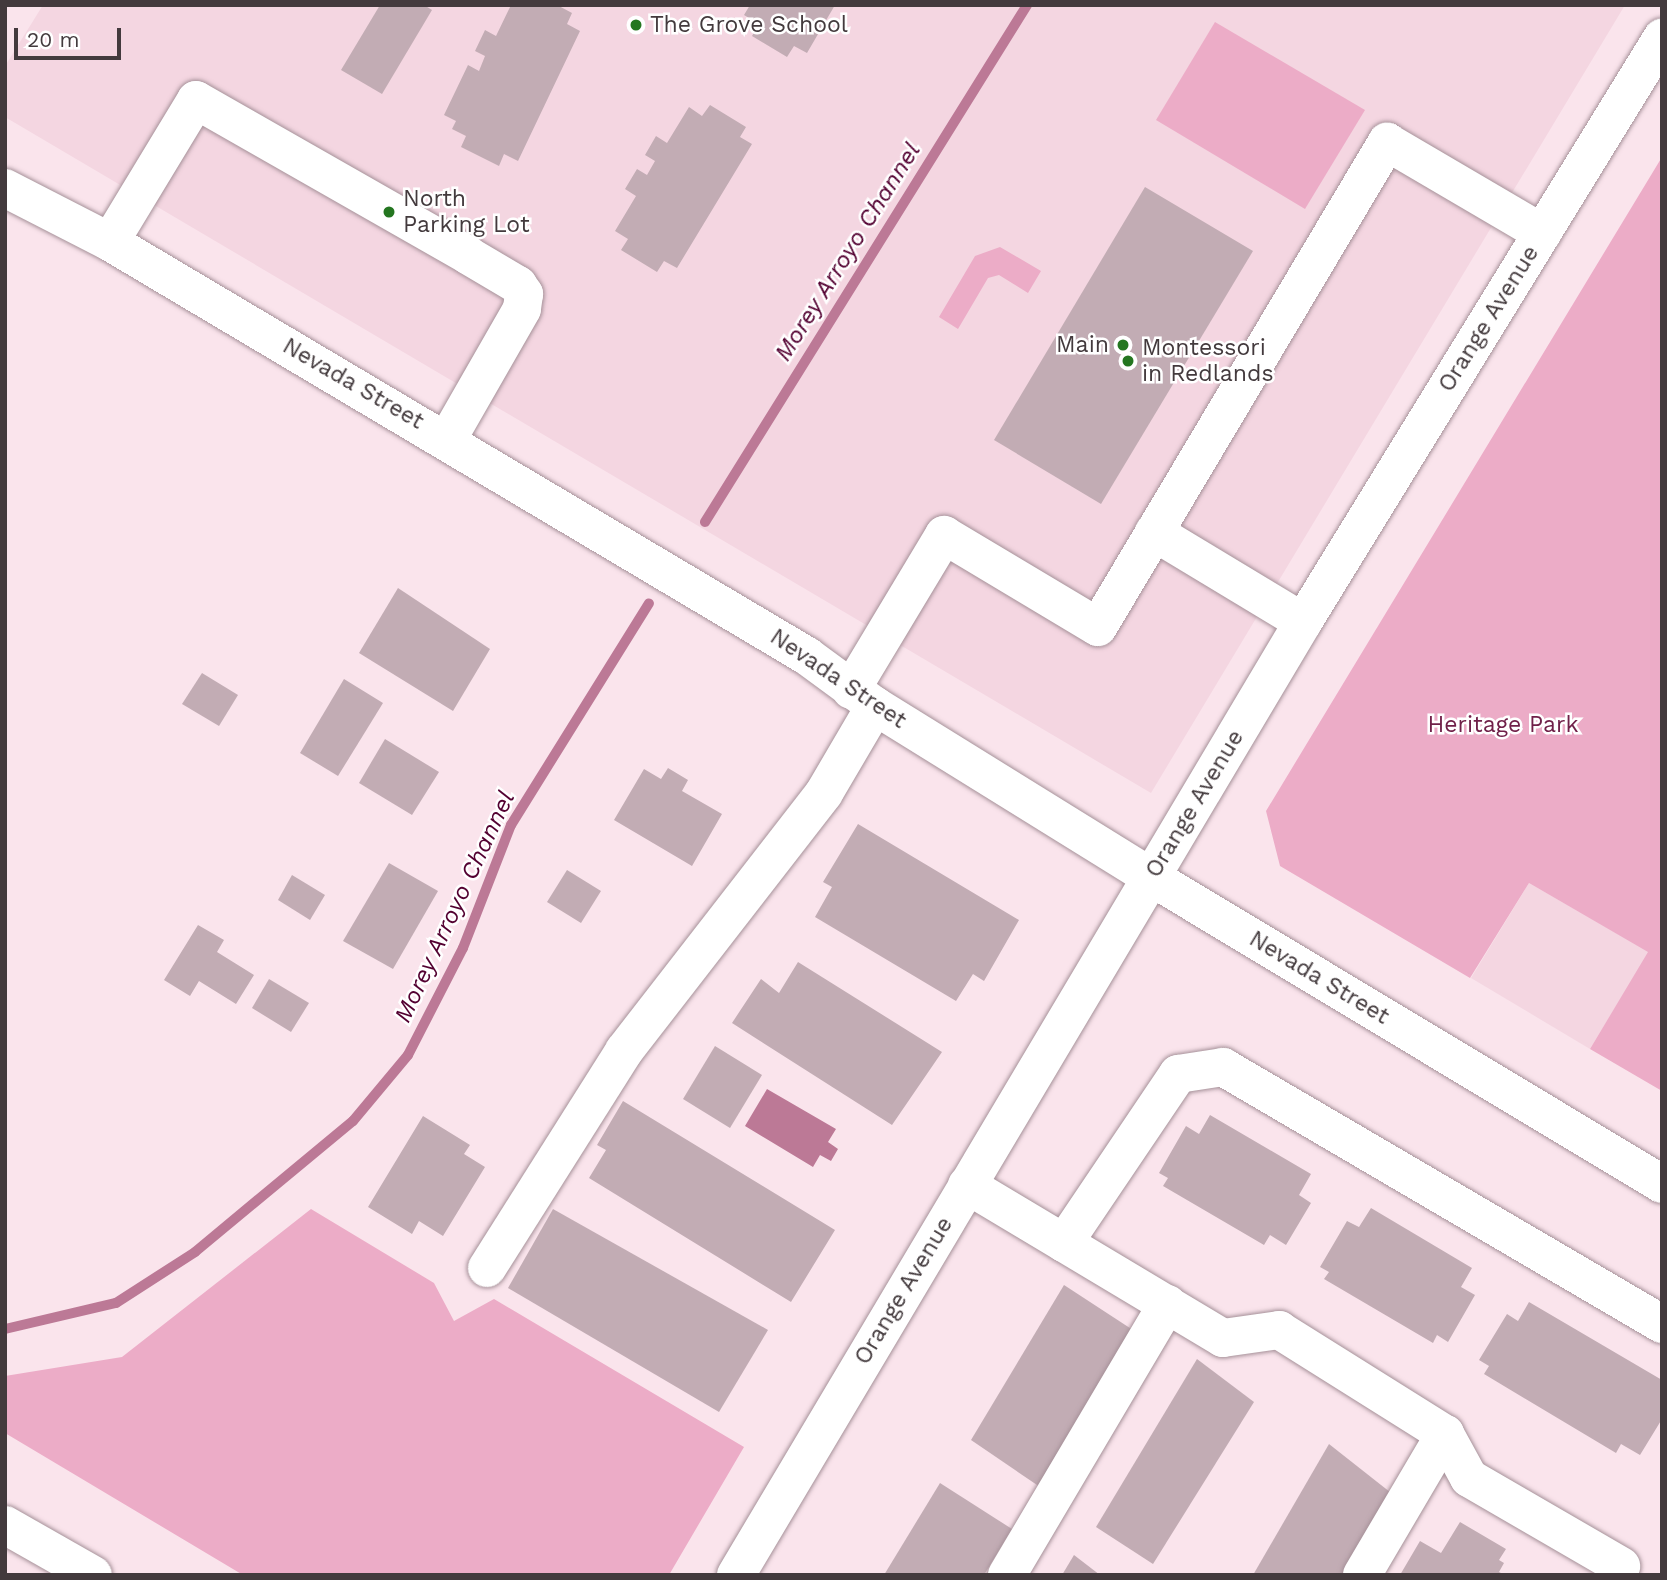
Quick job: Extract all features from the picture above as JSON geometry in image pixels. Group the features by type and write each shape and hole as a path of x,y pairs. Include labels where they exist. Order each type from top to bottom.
{"street":[{"name":"Orange Avenue","path":"739,1574 967,1185 1304,621 1542,233 1657,56"},
{"path":"110,242 196,100 479,262 518,285 524,294 522,309 447,440"},
{"path":"486,1268 624,1051 824,793 863,698 944,535 1098,627 1387,142 1542,233"},
{"name":"Nevada Street","path":"5,188 110,242 807,656 863,698 1151,877 1662,1184"},
{"path":"1154,532 1304,621"},
{"path":"1064,1242 1178,1074 1223,1067 1662,1324"},
{"path":"967,1185 1223,1338 1279,1330 1445,1434 1469,1478 1621,1566"},
{"path":"1007,1575 1167,1304"},
{"path":"1362,1575 1445,1434"},
{"path":"6,1528 93,1575"}],"shaded area":[{"path":"43,5 1625,5 1151,793 5,117 5,66"},
{"path":"1529,883 1649,952 1590,1049 1471,978"},
{"path":"767,1089 836,1129 828,1142 838,1149 831,1161 820,1155 813,1167 745,1126"}],"green space":[{"path":"1215,22 1365,110 1305,209 1156,120"},
{"name":"Heritage Park","path":"1662,157 1662,1091 1590,1049 1648,952 1529,883 1470,978 1280,866 1266,811"},
{"path":"1000,247 1041,271 1028,293 999,275 988,278 958,329 939,317 975,256"},
{"path":"311,1209 434,1283 454,1321 494,1299 744,1447 669,1575 243,1575 5,1433 5,1376 122,1357"}],"building":[{"path":"380,5 424,5 432,10 382,94 341,70"},
{"path":"511,5 557,5 572,13 567,24 580,31 518,161 504,154 499,166 461,147 466,136 452,129 456,121 444,115 468,65 479,71 485,56 475,51 485,30 496,36"},
{"path":"750,5 835,5 807,53 794,46 787,57 752,36 759,24 744,15"},
{"path":"710,105 746,127 740,137 752,144 677,268 664,261 657,272 621,250 628,239 615,231 636,196 625,189 637,169 647,175 655,161 645,155 656,136 667,143 689,107 702,116"},
{"name":"Main","path":"1145,187 1253,251 1101,504 994,440"},
{"path":"398,588 490,649 453,711 359,653"},
{"path":"202,673 238,695 219,726 182,704"},
{"path":"344,679 383,703 338,776 300,753"},
{"path":"385,739 439,772 412,815 359,783"},
{"path":"668,768 688,780 682,791 722,814 692,866 614,820 644,769 661,779"},
{"path":"858,824 1019,920 984,981 973,974 956,1001 815,917 832,887 823,882"},
{"path":"389,863 438,891 393,969 343,941"},
{"path":"567,870 601,891 581,923 547,902"},
{"path":"292,875 325,895 310,920 278,900"},
{"path":"198,925 224,940 217,952 254,975 236,1004 199,981 190,996 164,980"},
{"path":"798,962 942,1052 892,1125 732,1023 761,979 779,993"},
{"path":"269,979 309,1003 291,1032 252,1008"},
{"path":"715,1046 762,1075 730,1128 683,1099"},
{"path":"623,1101 835,1230 791,1302 589,1178 606,1150 597,1145"},
{"path":"1210,1115 1311,1174 1299,1195 1311,1203 1286,1245 1270,1235 1264,1245 1163,1186 1168,1178 1159,1173 1186,1126 1199,1134"},
{"path":"423,1116 470,1145 464,1154 485,1167 443,1236 419,1221 412,1234 368,1207"},
{"path":"1371,1208 1472,1268 1461,1287 1475,1295 1448,1342 1437,1335 1433,1343 1324,1279 1329,1272 1320,1267 1347,1221 1359,1227"},
{"path":"553,1209 768,1330 719,1412 508,1288"},
{"path":"1064,1285 1136,1332 1040,1487 971,1440"},
{"path":"1529,1302 1662,1380 1662,1419 1640,1455 1621,1444 1616,1453 1484,1374 1489,1366 1479,1360 1507,1314 1518,1321"},
{"path":"1197,1359 1254,1402 1153,1564 1096,1527"},
{"path":"1329,1444 1395,1496 1347,1575 1253,1575"},
{"path":"940,1483 1012,1529 984,1575 884,1575"},
{"path":"1460,1522 1506,1549 1499,1560 1504,1563 1499,1572 1505,1575 1400,1575 1420,1541 1441,1553"},
{"path":"1074,1555 1100,1575 1062,1575"}],"waterway":[{"name":"Morey Arroyo Channel","path":"705,522 1027,5"},
{"name":"Morey Arroyo Channel","path":"5,1329 116,1303 195,1252 353,1121 408,1055 463,948 511,825 649,603"}],"place":[{"name":"The Grove School","path":"636,25"},
{"name":"North Parking Lot","path":"389,212"},
{"name":"Main","path":"1123,345"},
{"name":"Montessori in Redlands","path":"1128,361"}]}
